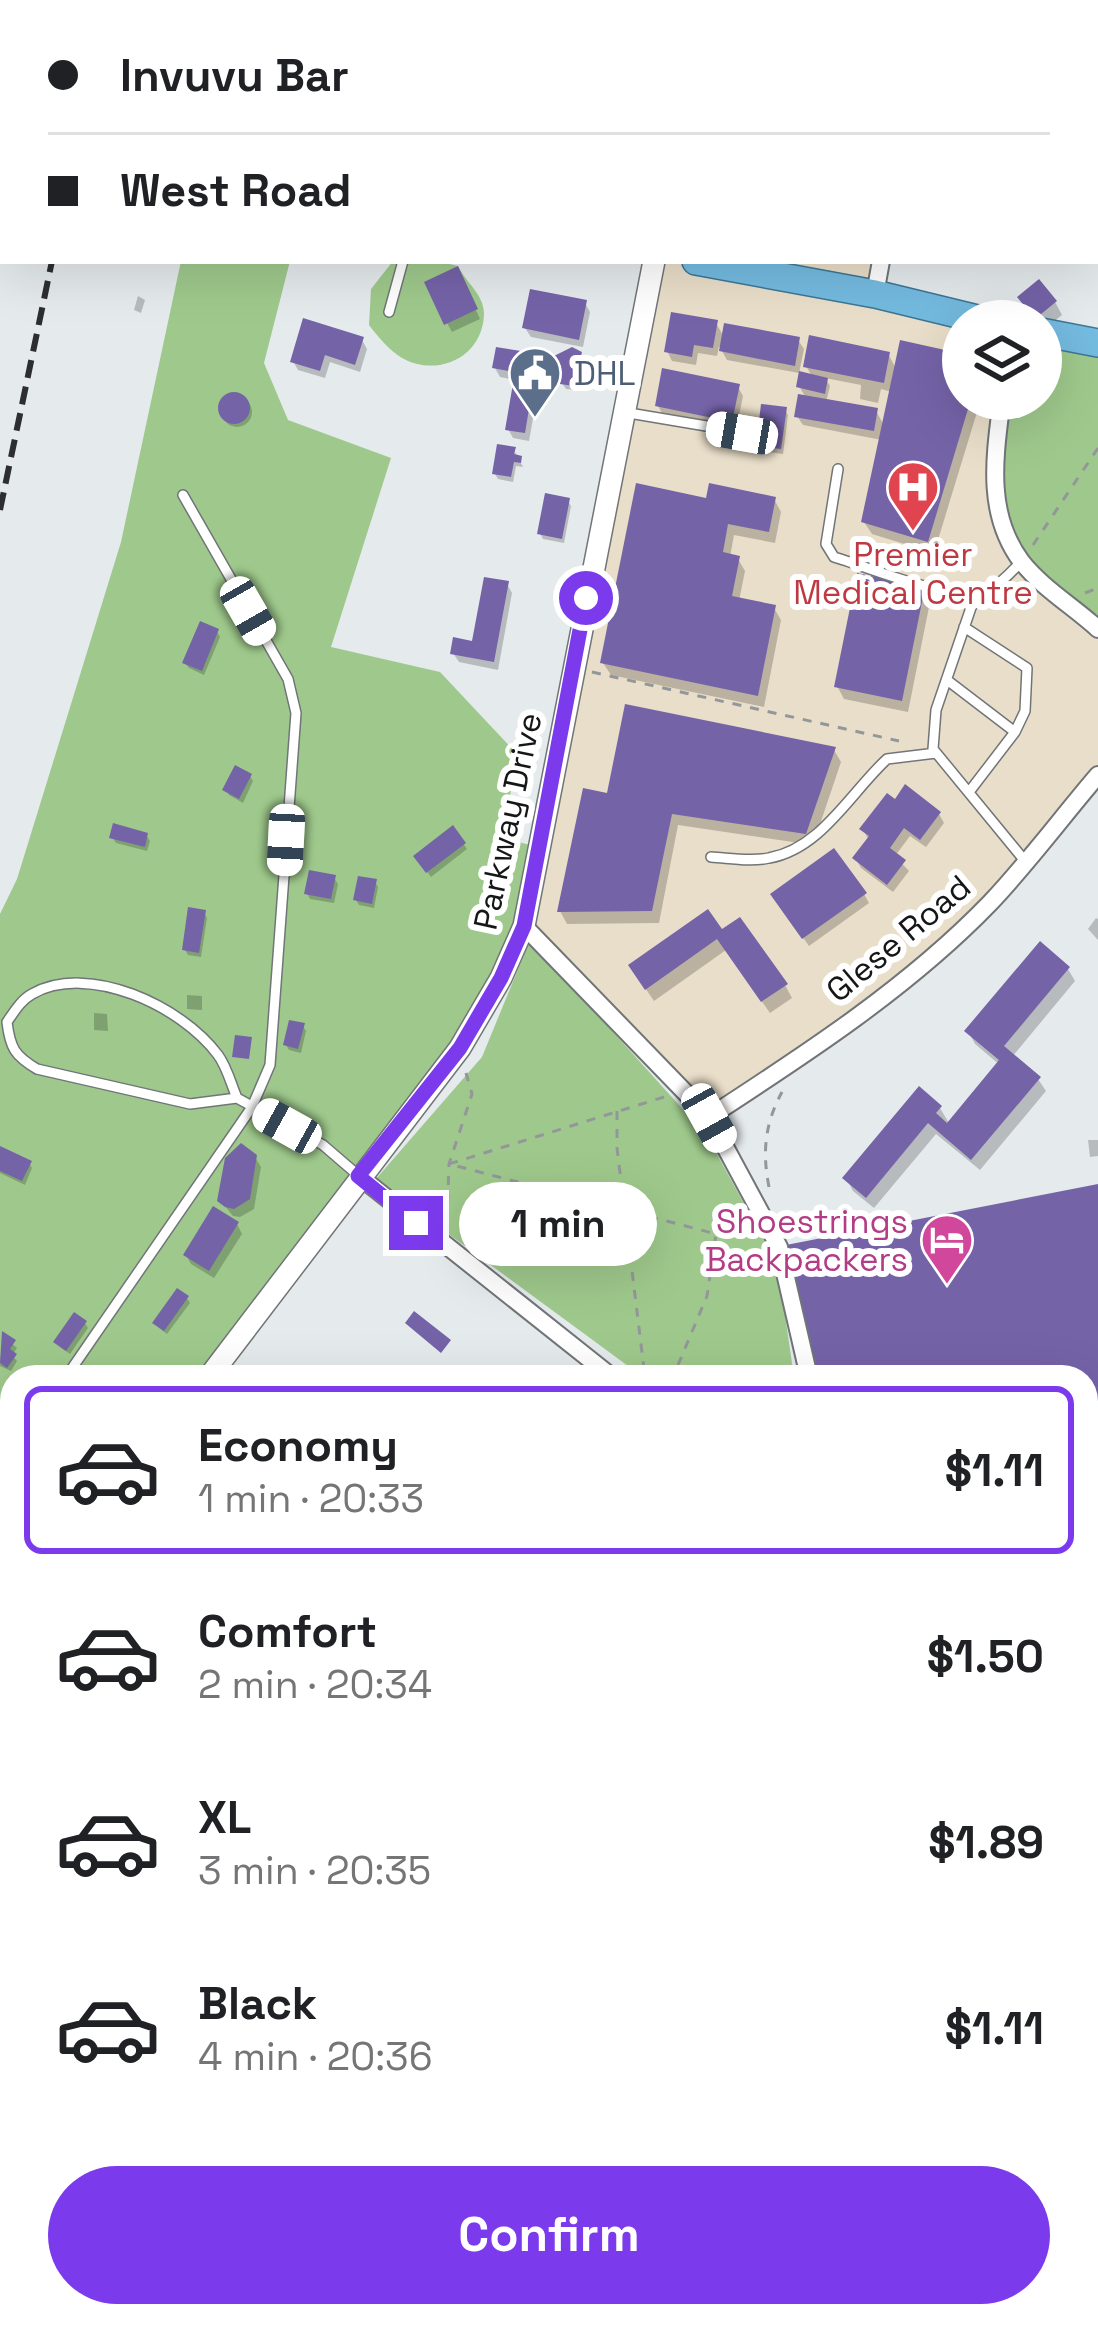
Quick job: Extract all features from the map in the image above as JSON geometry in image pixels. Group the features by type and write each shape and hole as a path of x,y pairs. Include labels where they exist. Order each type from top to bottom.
{"highway":[{"path":"712,264 942,310"},
{"path":"1062,336 1098,343"}],"street":[{"name":"Parkway Drive","path":"218,1365 460,1048 501,978 524,926 653,264"},
{"path":"875,294 880,264"},
{"path":"999,420 992,471 1000,521 1022,561 1098,629"},
{"name":"Glese Road","path":"709,1118 801,1057 928,959 989,903 1098,775"},
{"path":"524,926 709,1118 779,1247 805,1365"},
{"path":"358,1176 597,1365"}],"lane":[{"path":"389,312 402,264"},
{"path":"623,412 742,433"},
{"path":"838,469 829,552 950,592 976,593 995,586 1022,561"},
{"path":"74,1365 252,1107 273,1048 296,713 288,680 183,495"},
{"path":"976,593 936,710 935,751 1024,861"},
{"path":"964,627 1027,668 1025,710 1015,732 969,792"},
{"path":"946,680 1015,732"},
{"path":"711,857 766,859 791,852 828,824 887,759 935,751"},
{"path":"237,1098 190,1104 37,1069 16,1057 7,1022 26,996 53,984 91,983 124,990 171,1015 207,1042 223,1063 237,1098 323,1145 358,1176"}],"path":[{"path":"1022,561 1098,448"},
{"path":"573,668 935,751"},
{"path":"445,1246 449,1164 472,1094 460,1048"},
{"path":"772,1203 764,1159 770,1115 801,1057"},
{"path":"449,1164 685,1092"},
{"path":"617,1112 617,1148 644,1365"},
{"path":"449,1164 716,1234 707,1296 678,1365"}],"shaded area":[{"path":"653,264 881,264 876,294 942,314 942,420 1011,420 1098,629 1098,775 928,959 709,1117 524,926"}],"green space":[{"path":"180,264 289,264 264,363 288,420 391,458 331,647 440,672 517,754 503,838 534,846 521,930 449,1057 216,1365 0,1365 0,914 17,879 121,542"},
{"path":"391,264 458,266 483,307 482,329 476,342 456,360 416,364 397,355 369,325 371,289"},
{"path":"1062,341 1098,349 1098,628 1050,588 1000,521 1002,420 1062,420"},
{"path":"530,940 707,1136 778,1266 792,1365 627,1365 375,1180 482,1057"}],"building":[{"path":"458,266 478,309 444,325 424,282"},
{"path":"1039,279 1056,300 1019,300 1017,297"},
{"path":"530,289 587,300 579,340 522,328"},
{"path":"671,312 718,320 713,348 694,345 692,357 664,352"},
{"path":"303,318 364,337 355,365 325,355 320,371 290,362"},
{"path":"724,323 800,337 795,366 719,351"},
{"path":"809,335 890,352 884,383 803,367"},
{"path":"900,340 942,349 942,420 965,420 928,542 861,522"},
{"path":"496,347 521,351 520,358 537,361 525,433 505,430 515,372 492,368"},
{"path":"572,347 582,352 574,386 560,384 559,374 551,372 550,358"},
{"path":"662,368 740,384 732,422 655,406"},
{"path":"799,371 828,378 825,394 796,387"},
{"path":"234,392 245,397 250,408 245,419 234,424 223,419 218,408 223,397"},
{"path":"798,394 878,408 874,431 794,417"},
{"path":"761,404 787,407 781,449 756,446"},
{"path":"497,444 516,447 514,454 522,456 521,463 514,462 511,477 492,474"},
{"path":"636,483 706,498 709,483 776,497 769,532 728,524 723,552 740,556 732,596 776,605 758,696 600,663"},
{"path":"545,493 570,498 562,539 537,534"},
{"path":"857,573 925,587 902,701 834,687"},
{"path":"484,577 509,581 494,662 450,654 453,637 472,641"},
{"path":"200,621 219,629 202,671 182,663"},
{"path":"625,704 836,747 806,834 672,814 652,911 557,912 583,788 607,793"},
{"path":"235,765 252,774 239,799 222,790"},
{"path":"905,784 941,812 920,840 904,828 890,848 906,860 887,885 852,858 869,836 859,829 887,793 895,799"},
{"path":"113,823 148,833 145,847 109,838"},
{"path":"453,825 466,843 426,873 413,856"},
{"path":"834,848 867,893 802,939 770,894"},
{"path":"309,870 336,875 331,899 304,894"},
{"path":"358,876 377,879 372,904 353,900"},
{"path":"188,907 206,910 199,953 182,950"},
{"path":"708,909 722,929 740,917 788,984 761,1002 717,939 645,990 628,965"},
{"path":"1040,941 1070,967 1004,1046 1041,1077 971,1160 928,1123 866,1198 842,1178 919,1086 942,1106 936,1113 947,1123 999,1060 964,1031"},
{"path":"289,1020 305,1023 298,1049 283,1045"},
{"path":"235,1035 252,1037 249,1059 232,1057"},
{"path":"241,1143 257,1155 250,1199 234,1209 217,1201 225,1158"},
{"path":"0,1146 32,1161 22,1181 0,1171"},
{"name":"Shoestrings Backpackers","path":"1098,1184 1098,1365 813,1365 786,1245"},
{"path":"213,1206 239,1222 209,1271 183,1255"},
{"path":"177,1288 189,1296 164,1331 152,1323"},
{"path":"414,1311 451,1340 441,1353 405,1323"},
{"path":"74,1312 87,1321 66,1351 53,1342"},
{"path":"2,1331 16,1340 10,1349 17,1354 9,1365 0,1363"}],"railway":[{"path":"0,510 51,264"}],"place":[{"name":"DHL","path":"535,419"},
{"name":"Premier Medical Centre","path":"913,533"},
{"name":"Shoestrings Backpackers","path":"947,1286"}],"route":[{"path":"416,1223 358,1176 460,1048 501,978 524,926 586,598"}]}
